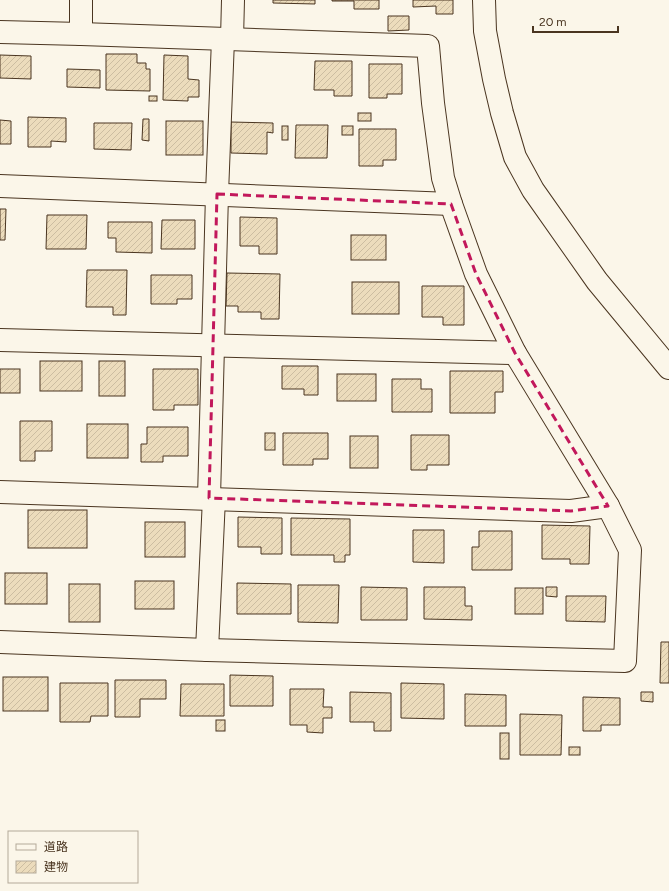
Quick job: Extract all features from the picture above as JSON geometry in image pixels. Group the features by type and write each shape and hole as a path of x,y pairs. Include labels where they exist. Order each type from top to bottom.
{"street":[{"path":"80,0 80,34"},
{"path":"207,650 217,194 227,39 233,0"},
{"path":"484,0 485,31 494,79 515,157 533,190 597,281 669,368"},
{"path":"0,32 428,46 432,103 443,178 476,274 515,353 608,506 630,550 625,662 207,650 0,642"},
{"path":"0,186 451,204"},
{"path":"0,340 515,353"},
{"path":"0,492 571,511 608,506"}],"highlighted area":[{"path":"217,194 451,204 476,274 515,353 608,506 571,511 209,498"}],"building":[{"path":"273,0 315,0 315,4 273,3"},
{"path":"332,0 379,0 379,9 354,9 354,1"},
{"path":"413,0 453,0 453,14 436,14 436,6 413,7"},
{"path":"388,16 409,16 409,30 388,31"},
{"path":"106,54 137,54 137,63 146,63 146,69 150,69 150,91 106,90"},
{"path":"0,55 31,56 31,79 0,78"},
{"path":"164,55 188,56 188,79 199,80 199,97 188,97 188,101 163,100"},
{"path":"315,61 352,61 352,96 334,96 334,90 314,90"},
{"path":"369,64 402,64 402,94 387,94 387,98 369,98"},
{"path":"67,69 100,70 100,88 67,87"},
{"path":"149,96 157,96 157,101 149,101"},
{"path":"358,113 371,113 371,121 358,121"},
{"path":"28,117 66,118 66,142 51,141 51,147 28,147"},
{"path":"143,119 149,119 149,141 142,140"},
{"path":"0,120 11,121 11,144 0,144"},
{"path":"166,121 203,121 203,155 166,155"},
{"path":"231,122 273,123 273,133 267,132 267,154 231,153"},
{"path":"94,123 132,123 131,150 94,149"},
{"path":"296,125 328,125 327,158 295,158"},
{"path":"282,126 288,126 288,140 282,140"},
{"path":"342,126 353,126 353,135 342,135"},
{"path":"359,129 396,129 396,160 383,160 383,166 359,166"},
{"path":"0,209 6,209 5,240 0,240"},
{"path":"47,215 87,215 86,249 46,249"},
{"path":"240,217 277,218 277,254 259,254 259,246 240,246"},
{"path":"162,220 195,220 195,249 161,249"},
{"path":"108,222 152,222 152,253 116,252 116,238 108,238"},
{"path":"351,235 386,235 386,260 351,260"},
{"path":"87,270 127,270 126,315 113,315 113,307 86,307"},
{"path":"227,273 280,274 279,319 261,319 261,312 238,312 238,306 226,306"},
{"path":"151,275 192,275 192,299 177,299 177,304 151,304"},
{"path":"352,282 399,282 399,314 352,314"},
{"path":"422,286 464,286 464,325 443,325 443,317 422,317"},
{"path":"40,361 82,361 82,391 40,391"},
{"path":"99,361 125,361 125,396 99,396"},
{"path":"282,366 318,366 318,395 304,395 304,389 282,389"},
{"path":"0,369 20,369 20,393 0,393"},
{"path":"153,369 198,369 198,405 174,405 174,410 153,410"},
{"path":"450,371 503,371 503,392 495,392 495,413 450,413"},
{"path":"337,374 376,374 376,401 337,401"},
{"path":"392,379 421,379 421,389 432,389 432,412 392,412"},
{"path":"20,421 52,421 52,451 35,451 35,461 20,461"},
{"path":"87,424 128,424 128,458 87,458"},
{"path":"147,427 188,427 188,456 163,456 163,462 141,462 141,444 147,444"},
{"path":"265,433 275,433 275,450 265,450"},
{"path":"283,433 328,433 328,459 313,459 313,465 283,465"},
{"path":"411,435 449,435 449,465 427,465 427,470 411,470"},
{"path":"350,436 378,436 378,468 350,468"},
{"path":"28,510 87,510 87,548 28,548"},
{"path":"238,517 282,518 282,554 261,554 261,547 238,547"},
{"path":"291,518 350,519 350,555 345,555 345,562 334,562 334,555 291,555"},
{"path":"145,522 185,522 185,557 145,557"},
{"path":"542,525 590,526 589,564 570,564 570,559 542,559"},
{"path":"413,530 444,530 444,563 413,562"},
{"path":"479,531 512,531 512,570 472,570 472,547 479,547"},
{"path":"5,573 47,573 47,604 5,604"},
{"path":"135,581 174,581 174,609 135,609"},
{"path":"237,583 291,584 291,614 237,614"},
{"path":"69,584 100,584 100,622 69,622"},
{"path":"298,585 339,585 338,623 298,622"},
{"path":"361,587 407,588 407,620 361,620"},
{"path":"424,587 465,587 465,606 472,606 472,620 424,619"},
{"path":"546,587 557,587 557,597 546,596"},
{"path":"515,588 543,588 543,614 515,614"},
{"path":"566,596 606,596 605,622 566,621"},
{"path":"661,642 669,642 669,683 660,683"},
{"path":"230,675 273,676 273,706 230,706"},
{"path":"3,677 48,677 48,711 3,711"},
{"path":"115,680 166,680 166,699 140,699 140,717 115,717"},
{"path":"60,683 108,683 108,716 91,716 90,722 60,722"},
{"path":"401,683 444,684 444,719 401,718"},
{"path":"181,684 224,684 224,716 180,716"},
{"path":"290,689 324,689 323,707 332,707 332,718 323,718 323,733 307,732 307,725 290,725"},
{"path":"350,692 391,693 391,731 374,731 374,722 350,722"},
{"path":"641,692 653,692 653,702 641,701"},
{"path":"465,694 506,695 506,726 465,726"},
{"path":"583,697 620,698 620,725 601,725 601,731 583,731"},
{"path":"520,714 562,715 561,755 520,755"},
{"path":"216,720 225,720 225,731 216,731"},
{"path":"500,733 509,733 509,759 500,759"},
{"path":"569,747 580,747 580,755 569,755"}]}
